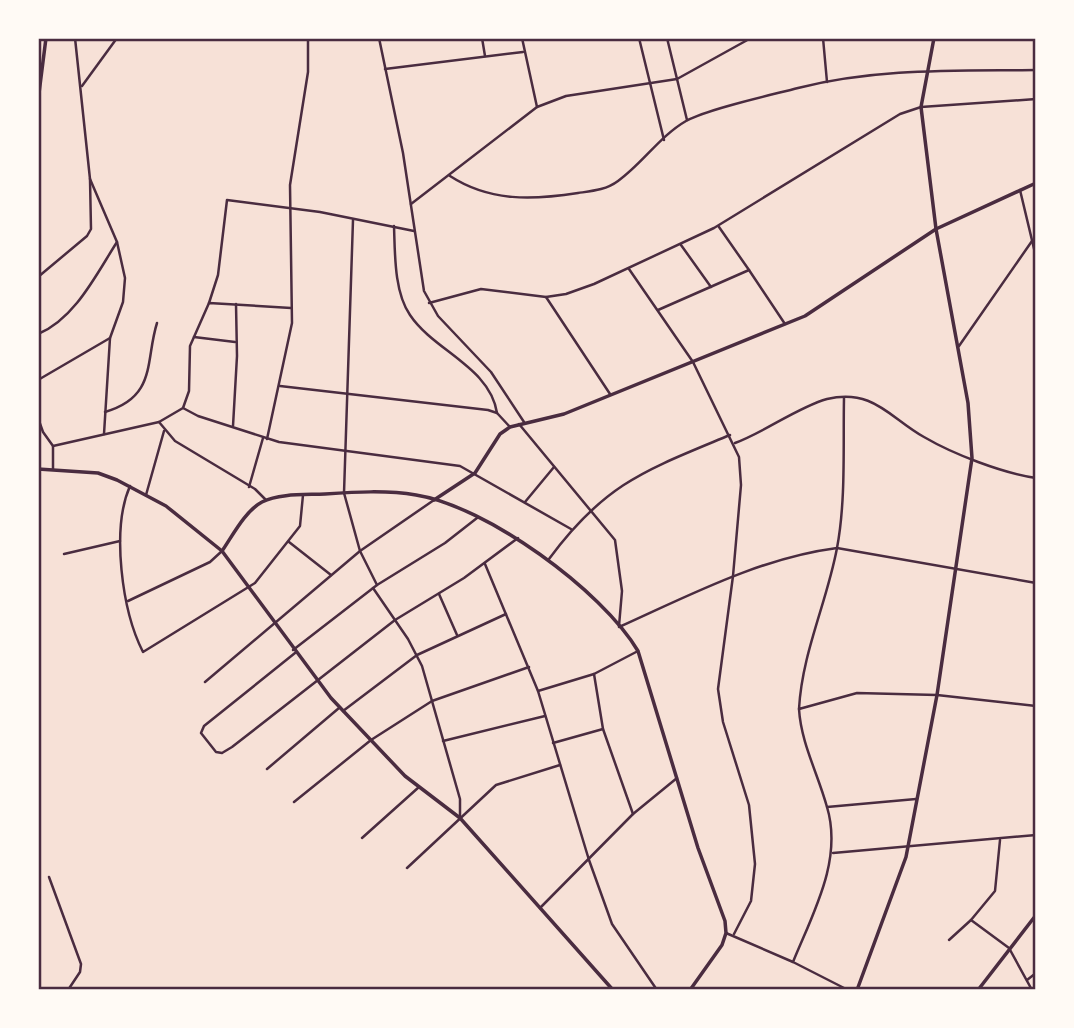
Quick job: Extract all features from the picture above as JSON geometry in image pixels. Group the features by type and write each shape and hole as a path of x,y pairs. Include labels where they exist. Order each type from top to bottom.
{"street":[{"path":"38,101 46,38"},
{"path":"38,277 90,232 90,179 75,38"},
{"path":"82,86 117,38"},
{"path":"249,487 280,386 292,309 289,210 308,72 308,38"},
{"path":"379,38 411,204 421,281 429,303 491,372 524,422"},
{"path":"482,38 485,57"},
{"path":"522,38 537,107"},
{"path":"639,38 664,140"},
{"path":"667,38 687,120"},
{"path":"411,204 537,107 566,96 677,79 751,38"},
{"path":"823,38 827,82"},
{"path":"858,989 885,920 908,845 937,695 972,458 968,404 936,229 921,107 934,38"},
{"path":"384,69 523,52"},
{"path":"450,176 474,190 513,198 543,198 602,189 620,180 687,120 827,82 927,69 1035,70"},
{"path":"429,303 481,289 546,297 577,291 718,226 879,125 921,107 1035,99"},
{"path":"90,179 117,242 125,292 110,338 104,433"},
{"path":"205,682 360,551 475,472 500,434 510,427 564,414 785,324 830,302 936,229 1035,183"},
{"path":"1020,190 1035,257"},
{"path":"53,446 159,422 183,408 190,391 190,351 218,275 227,200 414,231"},
{"path":"354,220 344,493 360,551 375,586 417,654 460,799 460,818"},
{"path":"394,226 397,270 408,313 438,344 489,388 497,413 510,427"},
{"path":"718,226 785,324"},
{"path":"957,349 1032,241"},
{"path":"38,334 54,325 70,310 117,242"},
{"path":"681,245 711,287"},
{"path":"629,269 693,362 740,457 741,485 733,576 718,697 727,737 749,805 755,864 751,901 747,914 734,934"},
{"path":"658,310 749,270"},
{"path":"546,297 610,394"},
{"path":"209,303 292,309"},
{"path":"233,427 236,304"},
{"path":"105,412 127,404 143,382 151,363 157,323"},
{"path":"194,337 237,342"},
{"path":"38,380 110,338"},
{"path":"280,386 497,413"},
{"path":"793,962 816,906 833,853 827,807 803,737 799,709 805,660 837,548 845,398"},
{"path":"735,443 821,401 845,398 871,402 888,409 926,438 972,458 1035,478"},
{"path":"183,408 265,438 345,452 454,464 475,472 571,529"},
{"path":"38,418 43,432 53,446 53,469"},
{"path":"159,422 164,431 266,500"},
{"path":"519,424 613,537 618,549 622,591 619,627"},
{"path":"146,495 164,431"},
{"path":"550,559 571,529 590,509 644,470 730,435"},
{"path":"525,503 554,467"},
{"path":"38,469 98,473 130,486 222,551 251,587 317,683 419,787 460,818 610,988"},
{"path":"130,486 122,507 120,541 134,632 143,652 251,587 289,542 301,522 303,495"},
{"path":"128,601 210,562 222,551 247,517 266,500 303,495 407,494 434,500 518,538 550,559 619,627 638,651 698,848 723,913 726,933 717,954 690,989"},
{"path":"477,518 445,543 375,586 204,726 201,733 213,749 219,753 225,752 395,620 485,564 518,538"},
{"path":"64,554 120,541"},
{"path":"289,542 331,575"},
{"path":"619,627 733,576 805,552 837,548 1035,583"},
{"path":"485,564 538,691 589,860 612,924 657,989"},
{"path":"439,594 457,635"},
{"path":"267,769 341,709 417,654 506,614"},
{"path":"538,691 594,674 638,651"},
{"path":"294,802 371,740 432,701 529,667"},
{"path":"594,674 603,729 633,814"},
{"path":"799,709 857,693 937,695 1035,706"},
{"path":"443,741 545,716"},
{"path":"554,743 603,729"},
{"path":"407,868 501,782 560,765"},
{"path":"540,908 633,814 677,777"},
{"path":"362,838 419,787"},
{"path":"827,807 916,799"},
{"path":"833,853 1035,835"},
{"path":"949,940 971,920 995,891 1000,840"},
{"path":"49,877 81,964 78,976 68,989"},
{"path":"978,989 1035,915"},
{"path":"971,920 1009,948 1032,989"},
{"path":"726,933 734,934 848,989"},
{"path":"1027,980 1035,973"}]}
